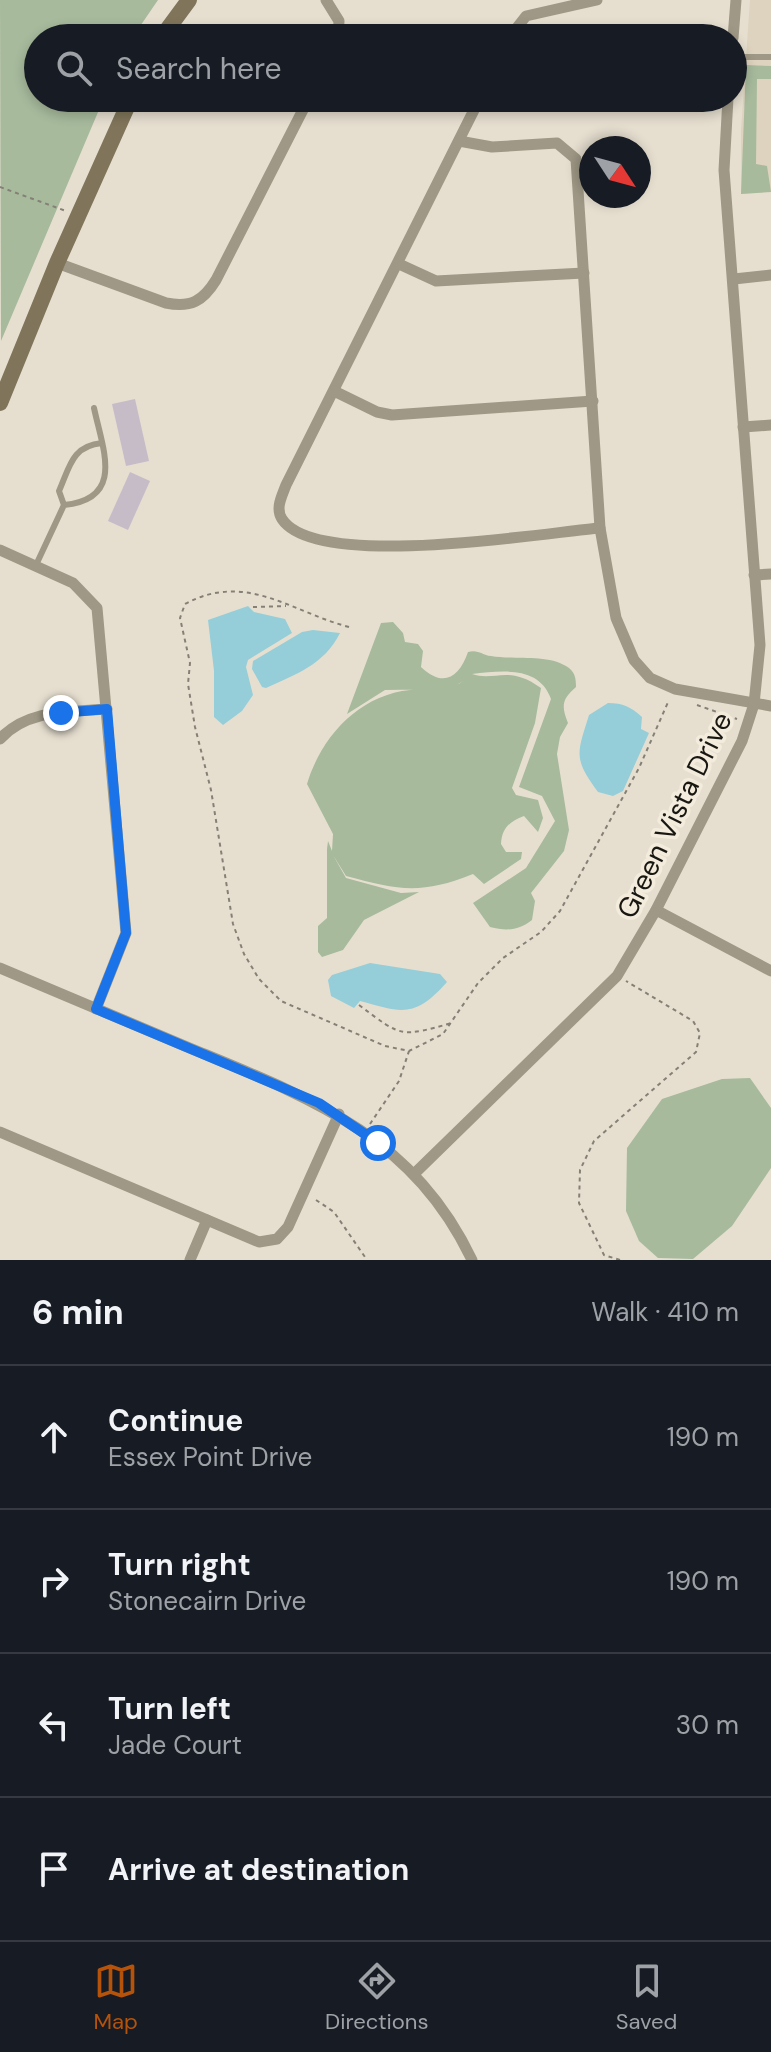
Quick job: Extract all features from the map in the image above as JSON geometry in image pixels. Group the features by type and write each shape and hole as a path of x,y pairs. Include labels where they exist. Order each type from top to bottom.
{"street":[{"path":"171,24 189,0"},
{"path":"326,0 339,24"},
{"path":"520,24 526,16 597,0"},
{"path":"734,24 736,0"},
{"path":"0,403 57,263 125,112"},
{"path":"57,263 166,303 179,306 199,301 216,280 302,112"},
{"path":"473,112 279,502 282,519 299,533 327,544 376,547 600,528"},
{"name":"Green Vista Drive","path":"414,1174 617,976 656,910 742,741 754,704 760,645 724,170 727,112"},
{"path":"459,141 492,147 557,143 571,153 579,169 600,528 616,618 641,670 675,689 771,706"},
{"path":"399,264 436,281 584,273"},
{"path":"734,279 771,275"},
{"path":"334,391 377,412 392,415 593,401"},
{"path":"743,427 771,425"},
{"path":"0,550 73,583 97,608 126,933 96,1009"},
{"path":"754,575 771,574"},
{"path":"0,739 20,721 34,716 107,709"},
{"path":"656,910 771,971"},
{"path":"0,968 339,1114 414,1174 446,1214 472,1260"},
{"path":"0,1132 259,1242 269,1242 284,1234 339,1114"},
{"path":"190,1260 207,1220"}],"lane":[{"path":"747,57 771,57"},
{"path":"64,505 85,503 98,493 107,467 94,408"},
{"path":"36,566 64,505 59,491 76,451 86,445 102,443"}],"path":[{"path":"0,187 63,209"},
{"path":"349,627 311,617 259,592 199,596 185,604 180,618 190,663 188,684 195,727 211,790 233,924 259,979 281,1001 385,1046 409,1051 429,1043 453,1022 478,983 503,958 541,932 560,911 639,768 670,698 679,700"},
{"path":"253,607 287,606"},
{"path":"688,702 735,718"},
{"path":"617,976 693,1021 700,1033 696,1052 594,1141 580,1170 579,1203 593,1237 604,1255 620,1260"},
{"path":"359,1005 396,1033 408,1035 453,1022"},
{"path":"365,1132 399,1081 409,1051"},
{"path":"316,1200 334,1212 367,1260"}],"shaded area":[{"path":"750,0 771,0 771,192 741,194 742,112 747,112"}],"green space":[{"path":"0,0 158,0 142,24 24,24 24,112 98,112 1,341"},
{"path":"747,65 771,66 771,79 757,79 756,164 767,166 771,192 741,194"},
{"path":"393,622 403,633 405,642 418,644 423,651 421,667 436,677 455,674 471,651 500,657 549,660 571,670 576,687 564,703 568,723 560,737 557,754 569,830 564,851 531,893 535,901 532,920 512,929 490,927 473,903 526,868 555,821 542,796 519,787 551,699 538,680 529,675 507,672 472,674 511,675 541,688 535,723 512,788 516,795 538,800 543,818 538,832 524,816 507,826 501,844 506,852 522,852 521,859 484,884 473,874 424,888 380,885 346,876 333,855 346,878 401,893 419,892 364,920 343,950 322,957 318,952 318,926 327,918 327,849 328,841 332,851 333,834 307,784 322,750 345,721 374,700 415,690 385,690 347,714 381,623"},
{"path":"750,1078 771,1108 771,1168 732,1226 693,1259 658,1258 639,1241 626,1211 627,1148 662,1099 722,1079"}],"water":[{"path":"248,606 254,612 285,619 292,633 248,660 246,667 253,695 242,711 223,725 214,717 214,671 208,620"},
{"path":"302,632 340,633 317,661 288,678 262,687 252,669 253,661"},
{"path":"608,703 634,711 642,717 641,729 649,733 623,791 613,796 598,792 584,771 580,755 589,715"},
{"path":"370,963 440,974 447,982 426,1002 408,1010 360,1001 354,1008 331,996 328,980 332,975"}],"building":[{"path":"135,399 149,461 126,466 112,404"},
{"path":"130,472 150,481 128,530 108,521"}],"route":[{"path":"61,713 107,709 126,933 96,1009 319,1103 378,1143"}]}
